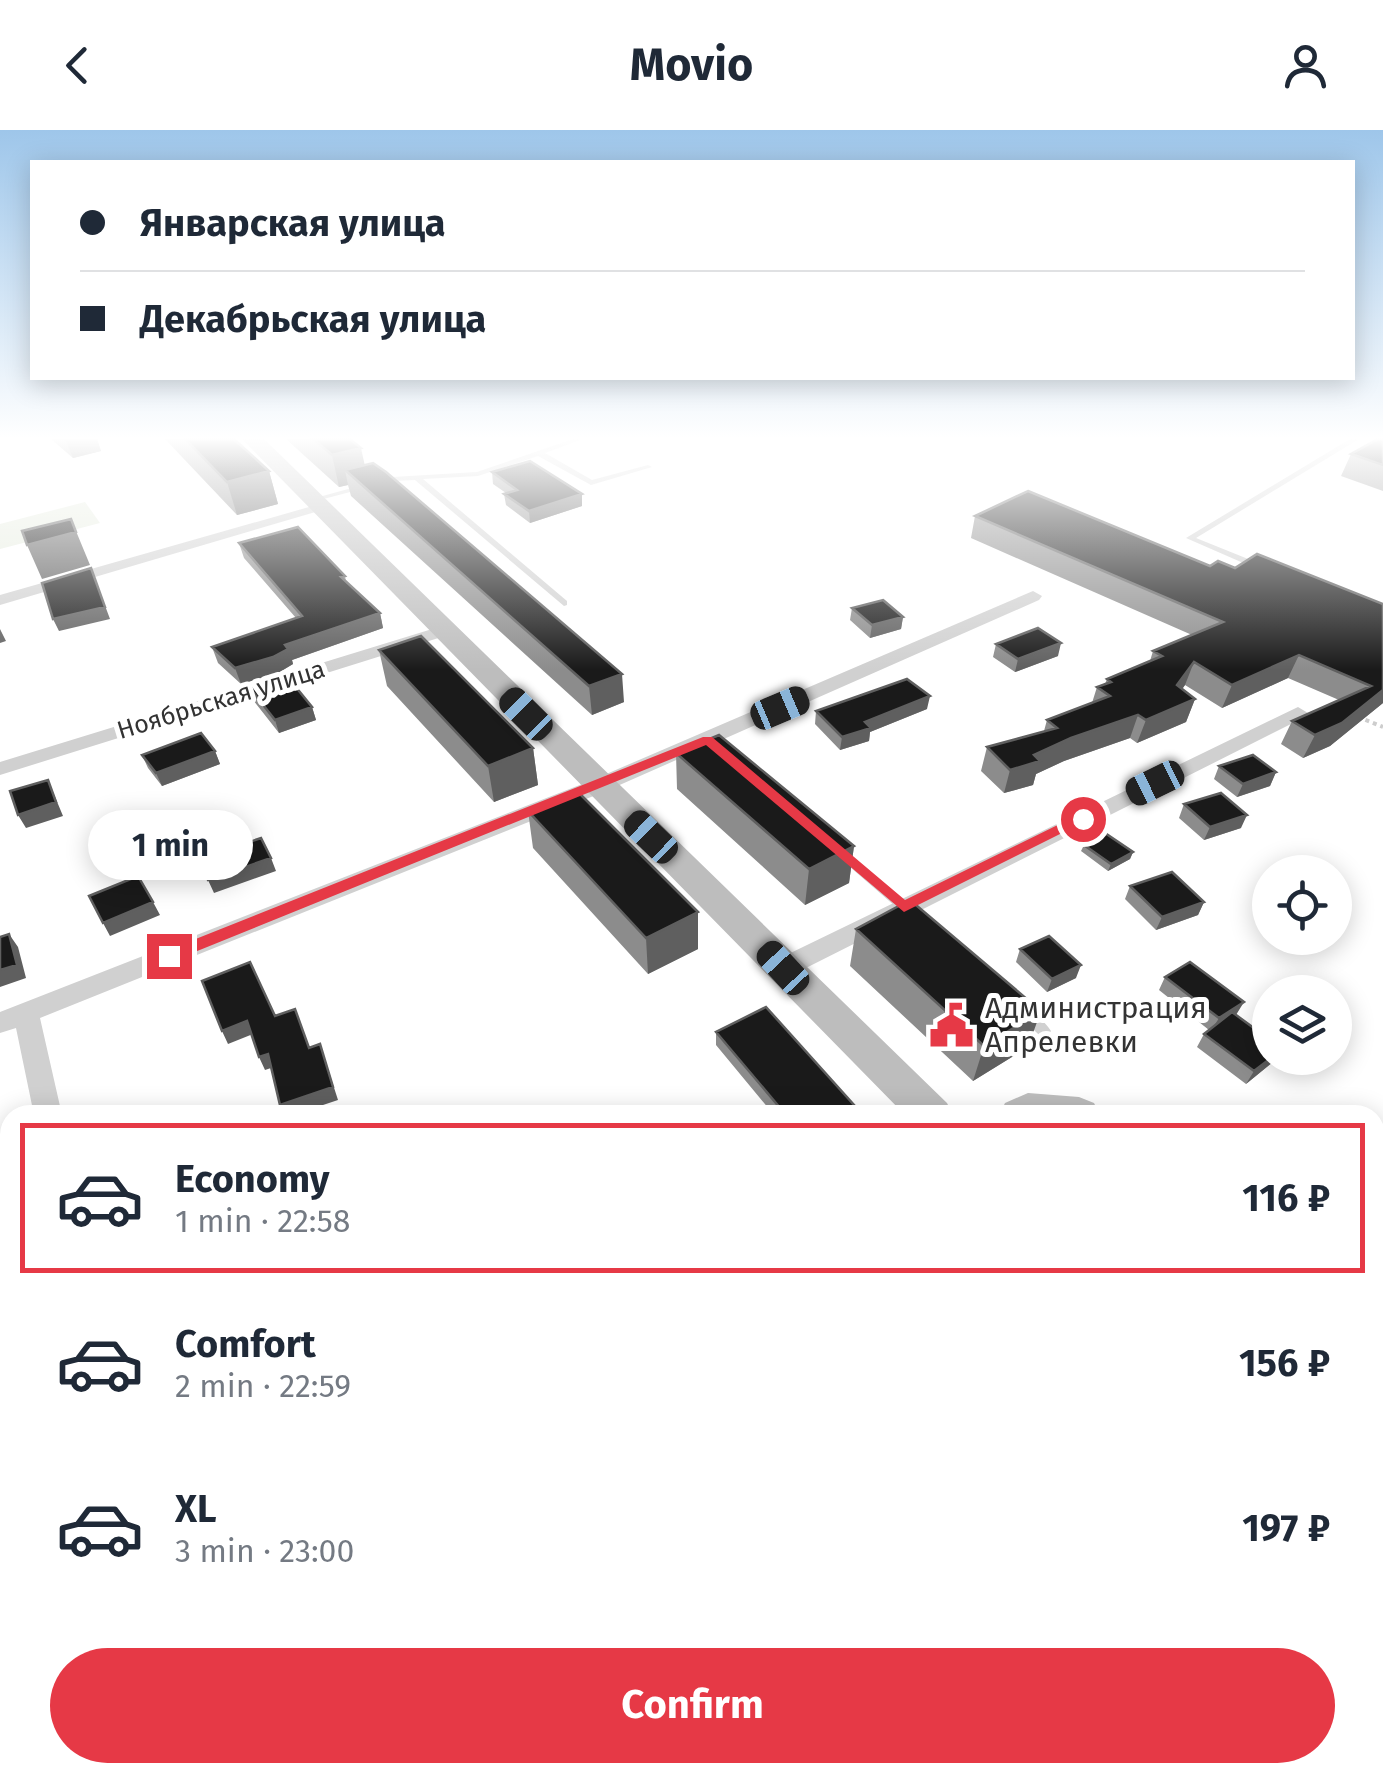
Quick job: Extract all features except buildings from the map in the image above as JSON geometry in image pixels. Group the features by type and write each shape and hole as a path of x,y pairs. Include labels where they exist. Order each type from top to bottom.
{"street":[{"path":"0,600 276,516"},
{"path":"328,516 922,1105"},
{"path":"44,1105 13,1018 598,786 715,746 1033,596"},
{"name":"Ноябрьская улица","path":"0,769 442,631"},
{"path":"783,968 911,913 1298,713"}],"lane":[{"path":"461,516 564,603"},
{"path":"1227,516 1190,538 1278,574"},
{"path":"828,842 911,913"},
{"path":"1016,1006 1044,1031"}],"path":[{"path":"1298,713 1346,712 1383,727"}],"shaded area":[{"path":"31,516 95,516 100,523 0,549 0,524"}],"place":[{"name":"Администрация Апрелевки","path":"952,1025"}],"route":[{"path":"169,956 707,740 904,907 1083,819"}]}
